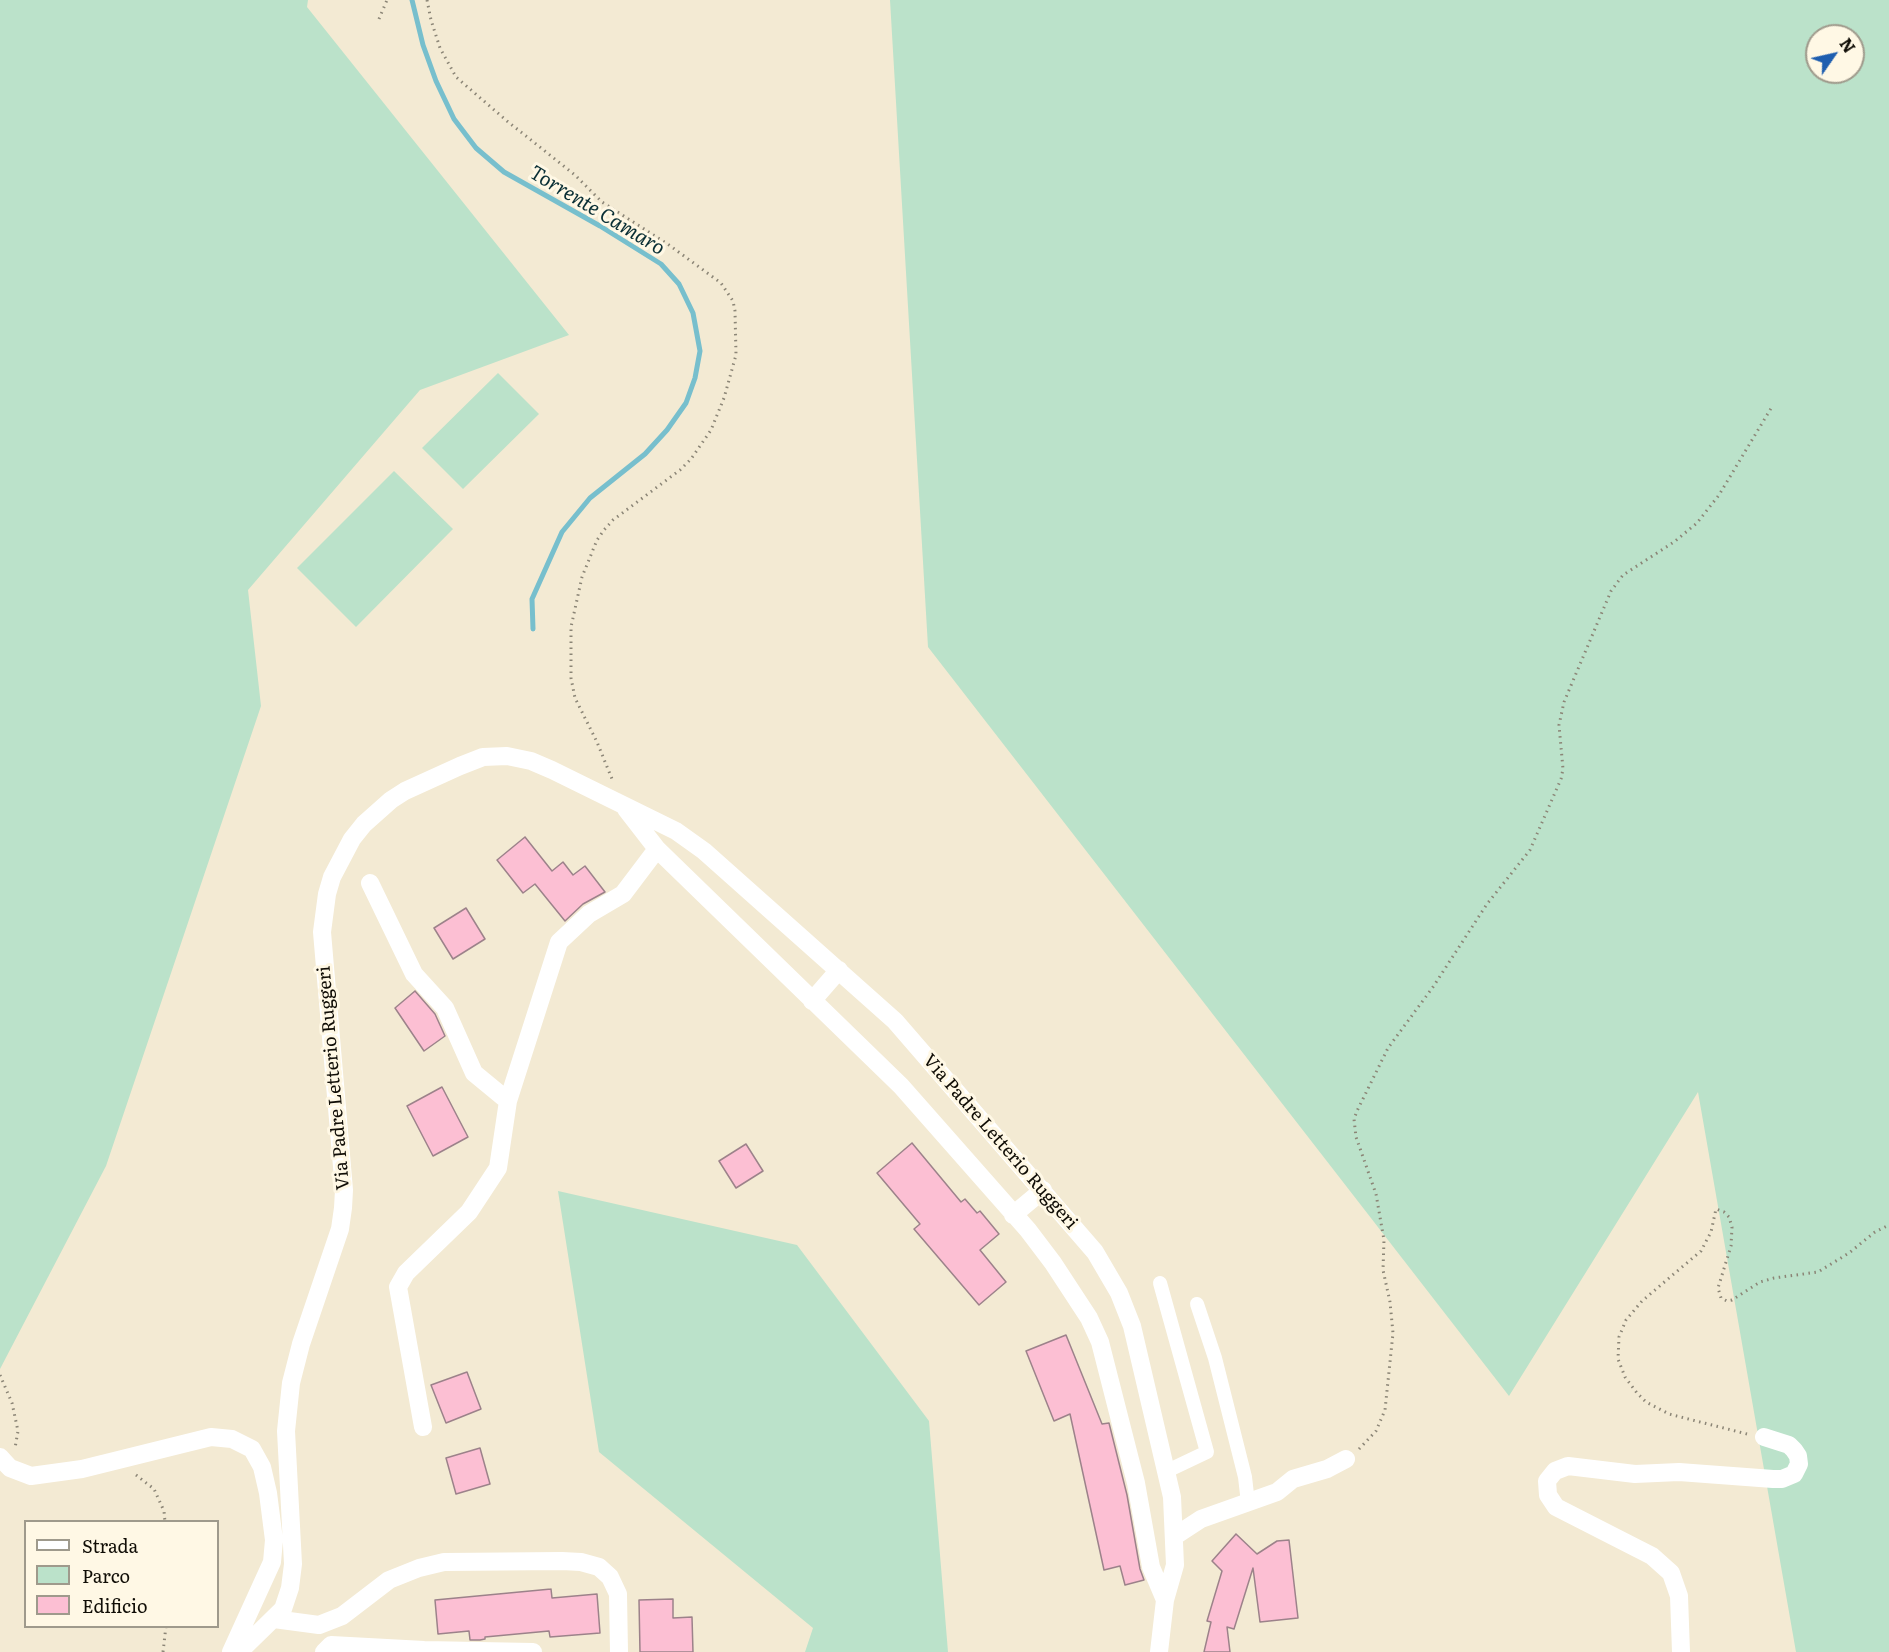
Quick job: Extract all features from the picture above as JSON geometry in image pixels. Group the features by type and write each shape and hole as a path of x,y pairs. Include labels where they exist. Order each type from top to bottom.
{"street":[{"name":"Via Padre Letterio Ruggeri","path":"239,1652 274,1619 283,1609 287,1599 292,1574 291,1501 286,1431 291,1383 340,1229 343,1208 344,1190 322,932 327,894 332,877 352,839 364,824 390,800 451,770 483,758 507,756 531,761 552,770 676,831 694,844 895,1021 1095,1252 1119,1293 1132,1326 1173,1497 1175,1565 1165,1600 1159,1652"},
{"name":"Via Padre Letterio Ruggeri","path":"623,806 657,849 901,1086 1028,1230 1053,1263 1089,1318 1100,1342 1136,1483 1151,1567 1165,1600"},
{"path":"423,1427 398,1287 406,1273 469,1212 498,1168 508,1101 560,942 589,914 623,894 657,849"},
{"path":"370,883 414,974 445,1008 474,1072 508,1101"},
{"path":"812,1001 839,970"},
{"path":"1013,1215 1043,1190"},
{"path":"1160,1283 1207,1452 1167,1471"},
{"path":"1197,1304 1215,1358 1245,1477 1248,1503"},
{"path":"6,1463 31,1476 82,1469 212,1437 232,1439 252,1449 262,1467 268,1493 274,1540 272,1562 231,1652"},
{"path":"1681,1652 1679,1596 1671,1573 1652,1556 1556,1507 1548,1495 1547,1481 1555,1471 1568,1466 1635,1474 1679,1472 1773,1479 1782,1479 1794,1474 1799,1464 1794,1450 1764,1437"},
{"path":"1175,1536 1201,1519 1277,1492 1293,1479 1327,1469 1346,1459"},
{"path":"274,1619 319,1625 342,1616 389,1580 419,1568 444,1562 581,1562 599,1567 610,1577 618,1594 619,1652"},
{"path":"324,1652 331,1645 338,1645 424,1650 533,1652"}],"path":[{"path":"379,18 387,0"},
{"path":"427,0 430,20 440,48 456,77 603,202 712,276 728,291 735,311 736,355 724,398 711,429 691,459 680,470 613,520 604,530 591,554 577,598 571,627 570,651 571,678 575,698 597,742 623,806"},
{"path":"1346,1459 1362,1447 1382,1420 1387,1401 1393,1333 1390,1302 1383,1270 1384,1240 1376,1194 1356,1137 1354,1119 1357,1111 1388,1048 1487,904 1523,860 1535,841 1563,769 1559,725 1564,702 1611,591 1623,575 1674,542 1697,523 1719,495 1773,405"},
{"path":"1764,1437 1679,1417 1646,1402 1631,1386 1618,1359 1619,1337 1626,1320 1642,1301 1701,1251 1711,1232 1716,1209 1729,1217 1732,1227 1731,1246 1718,1288 1722,1298 1727,1301 1760,1282 1818,1272 1849,1253 1869,1235 1889,1225"},
{"path":"0,1375 12,1403 18,1431 6,1463"},
{"path":"116,1461 154,1489 164,1511 165,1520"},
{"path":"163,1652 166,1628"}],"green space":[{"path":"0,0 308,0 307,7 569,335 420,390 248,590 261,706 106,1166 0,1369"},
{"path":"890,0 1889,0 1889,1652 1796,1652 1698,1092 1509,1396 928,647"},
{"path":"498,373 539,414 463,489 422,448"},
{"path":"394,471 453,529 356,627 297,568"},
{"path":"558,1191 797,1245 929,1421 948,1652 805,1652 813,1628 599,1452"}],"building":[{"path":"525,837 552,871 563,862 573,875 585,866 605,892 583,904 565,921 535,884 523,893 497,860"},
{"path":"466,908 485,939 453,959 434,928"},
{"path":"415,991 435,1014 445,1036 424,1051 395,1008"},
{"path":"442,1087 468,1137 433,1156 407,1106"},
{"path":"912,1143 961,1202 965,1199 977,1213 980,1211 999,1234 980,1250 1006,1282 979,1305 914,1229 920,1224 877,1173"},
{"path":"746,1144 763,1171 736,1188 719,1161"},
{"path":"1066,1335 1102,1424 1109,1423 1127,1495 1144,1580 1125,1585 1120,1566 1104,1570 1070,1414 1054,1421 1026,1351"},
{"path":"467,1372 481,1409 446,1423 431,1385"},
{"path":"480,1448 490,1484 456,1494 446,1458"},
{"path":"1236,1534 1257,1554 1277,1541 1289,1540 1298,1618 1260,1622 1253,1568 1234,1629 1227,1627 1230,1652 1204,1652 1211,1622 1207,1621 1222,1571 1212,1561"},
{"path":"551,1589 552,1598 597,1594 600,1633 550,1637 549,1631 485,1637 480,1640 470,1640 469,1631 438,1634 435,1600"},
{"path":"673,1599 673,1618 692,1617 693,1652 640,1652 639,1600"}],"waterway":[{"name":"Torrente Camaro","path":"412,0 423,45 436,81 454,119 476,148 504,172 600,226 661,264 679,284 693,313 700,351 695,378 686,403 667,430 645,454 590,498 562,532 532,599 533,629"}]}
